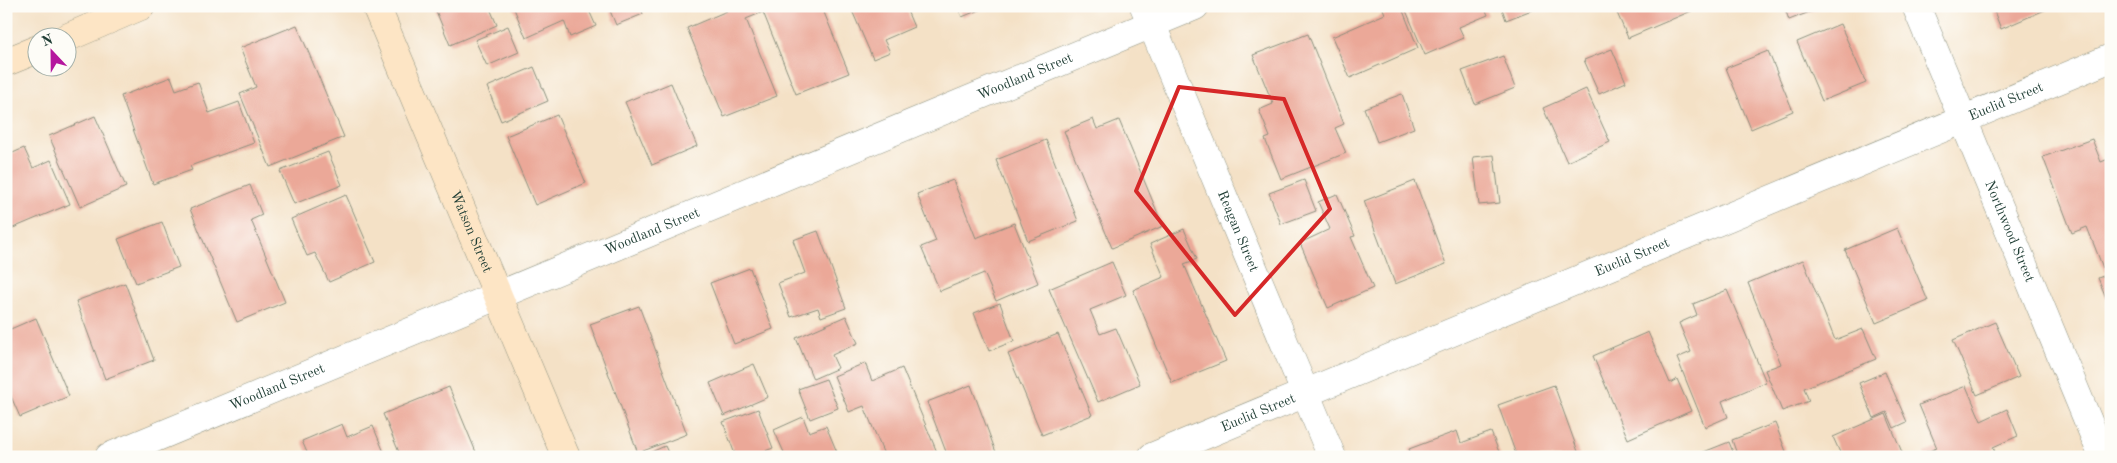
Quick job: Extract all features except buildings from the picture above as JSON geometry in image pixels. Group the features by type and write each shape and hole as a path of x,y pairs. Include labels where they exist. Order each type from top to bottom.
{"street":[{"path":"78,33 141,6"},
{"name":"Watson Street","path":"376,6 566,457"},
{"name":"Woodland Street","path":"109,457 497,294 1148,15 1195,6"},
{"name":"Northwood Street","path":"1916,6 2103,457"},
{"name":"Reagan Street","path":"1148,15 1332,457"},
{"path":"6,62 28,53"},
{"name":"Euclid Street","path":"1152,457 2111,58"}],"highlighted area":[{"path":"1179,87 1284,99 1330,209 1235,315 1136,191"}]}
